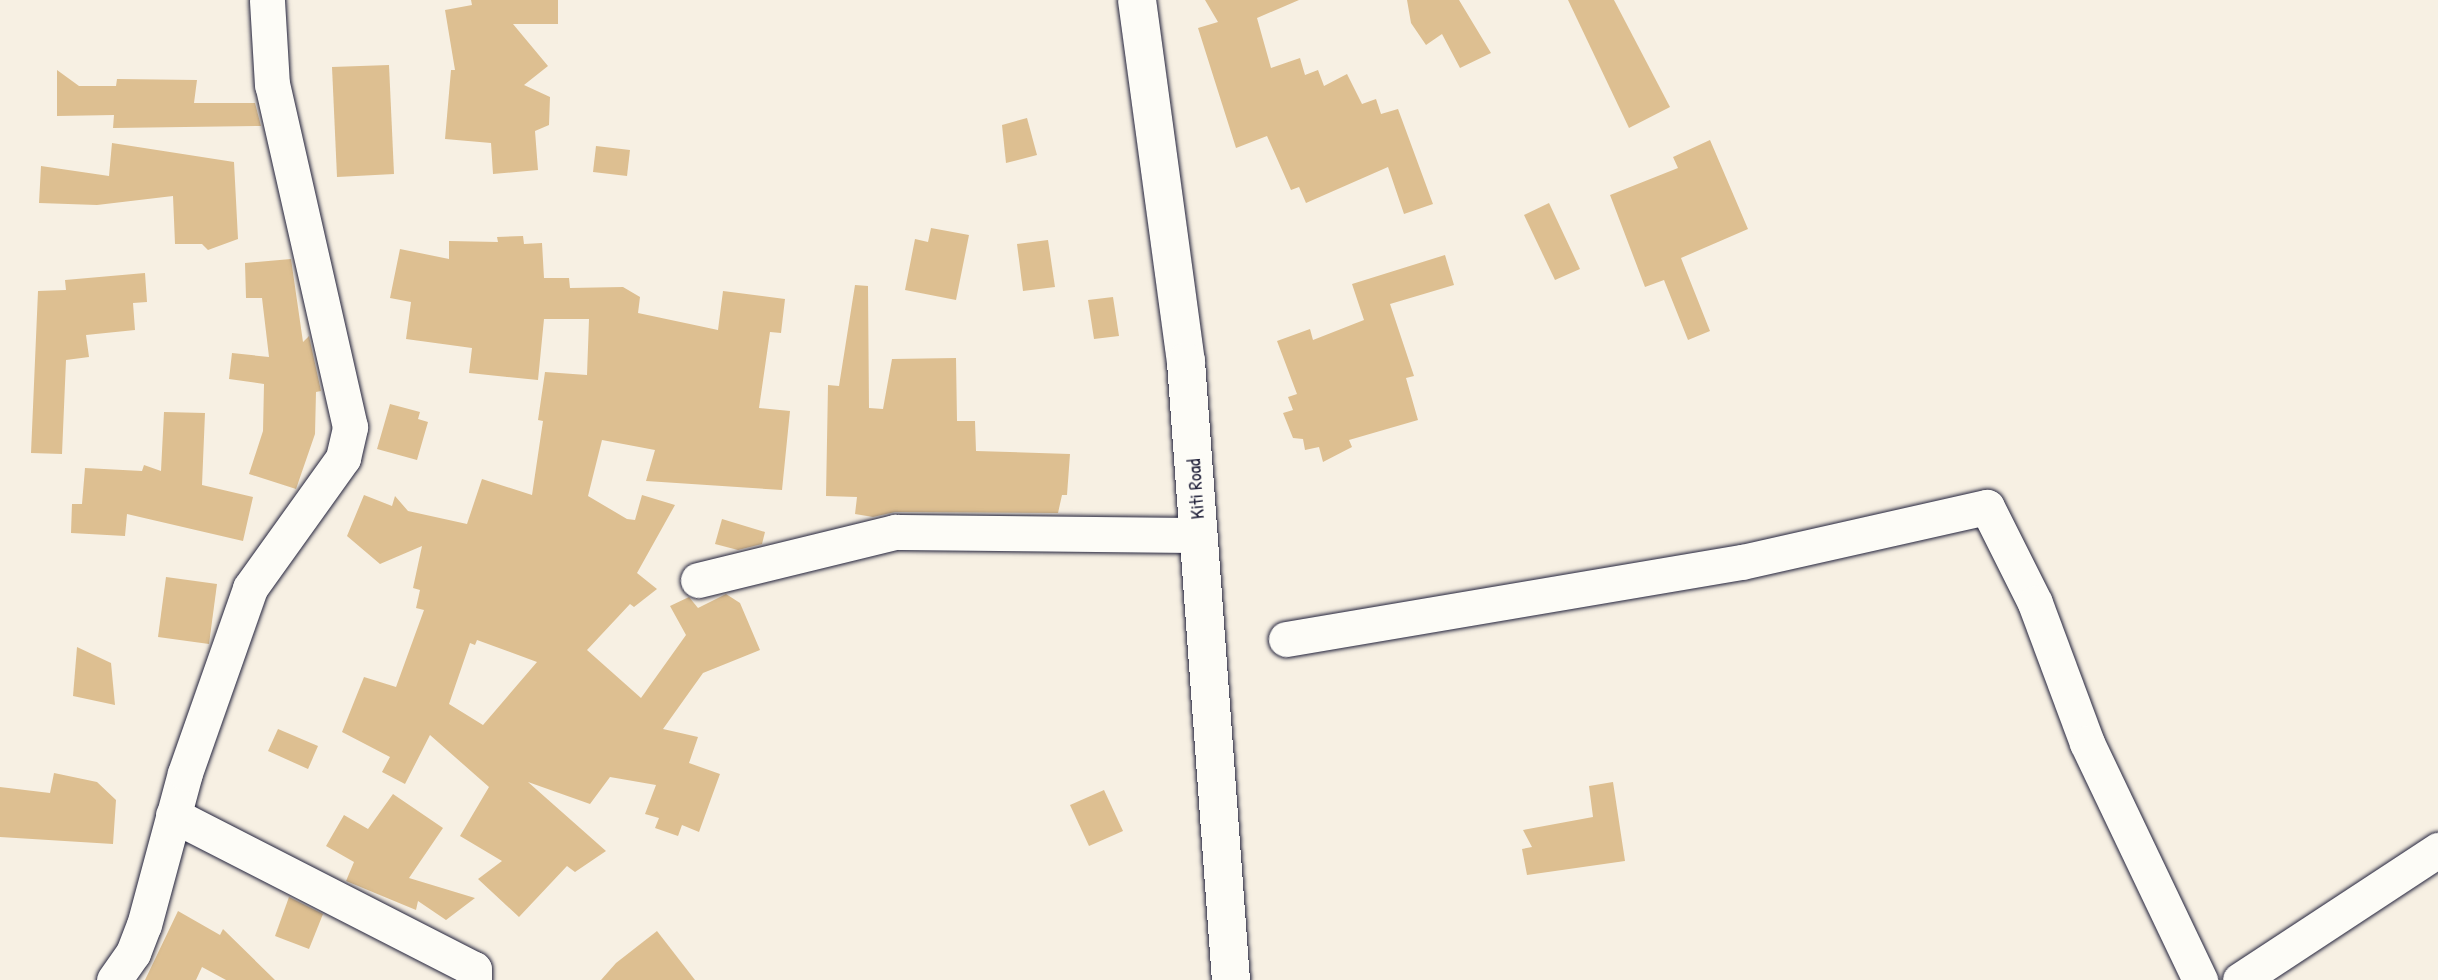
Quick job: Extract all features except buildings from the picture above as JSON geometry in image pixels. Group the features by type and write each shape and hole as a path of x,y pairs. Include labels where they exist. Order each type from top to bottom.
{"street":[{"path":"114,980 133,953 144,925 173,815 250,588 343,458 351,427 271,85 267,0"},
{"name":"Kiti Road","path":"1137,0 1186,362 1231,980"},
{"path":"1286,639 1742,562 1987,507 2035,603 2087,743 2200,980"},
{"path":"698,580 895,532 1199,535"},
{"path":"173,815 474,969 474,980"},
{"path":"2241,980 2438,850"}]}
